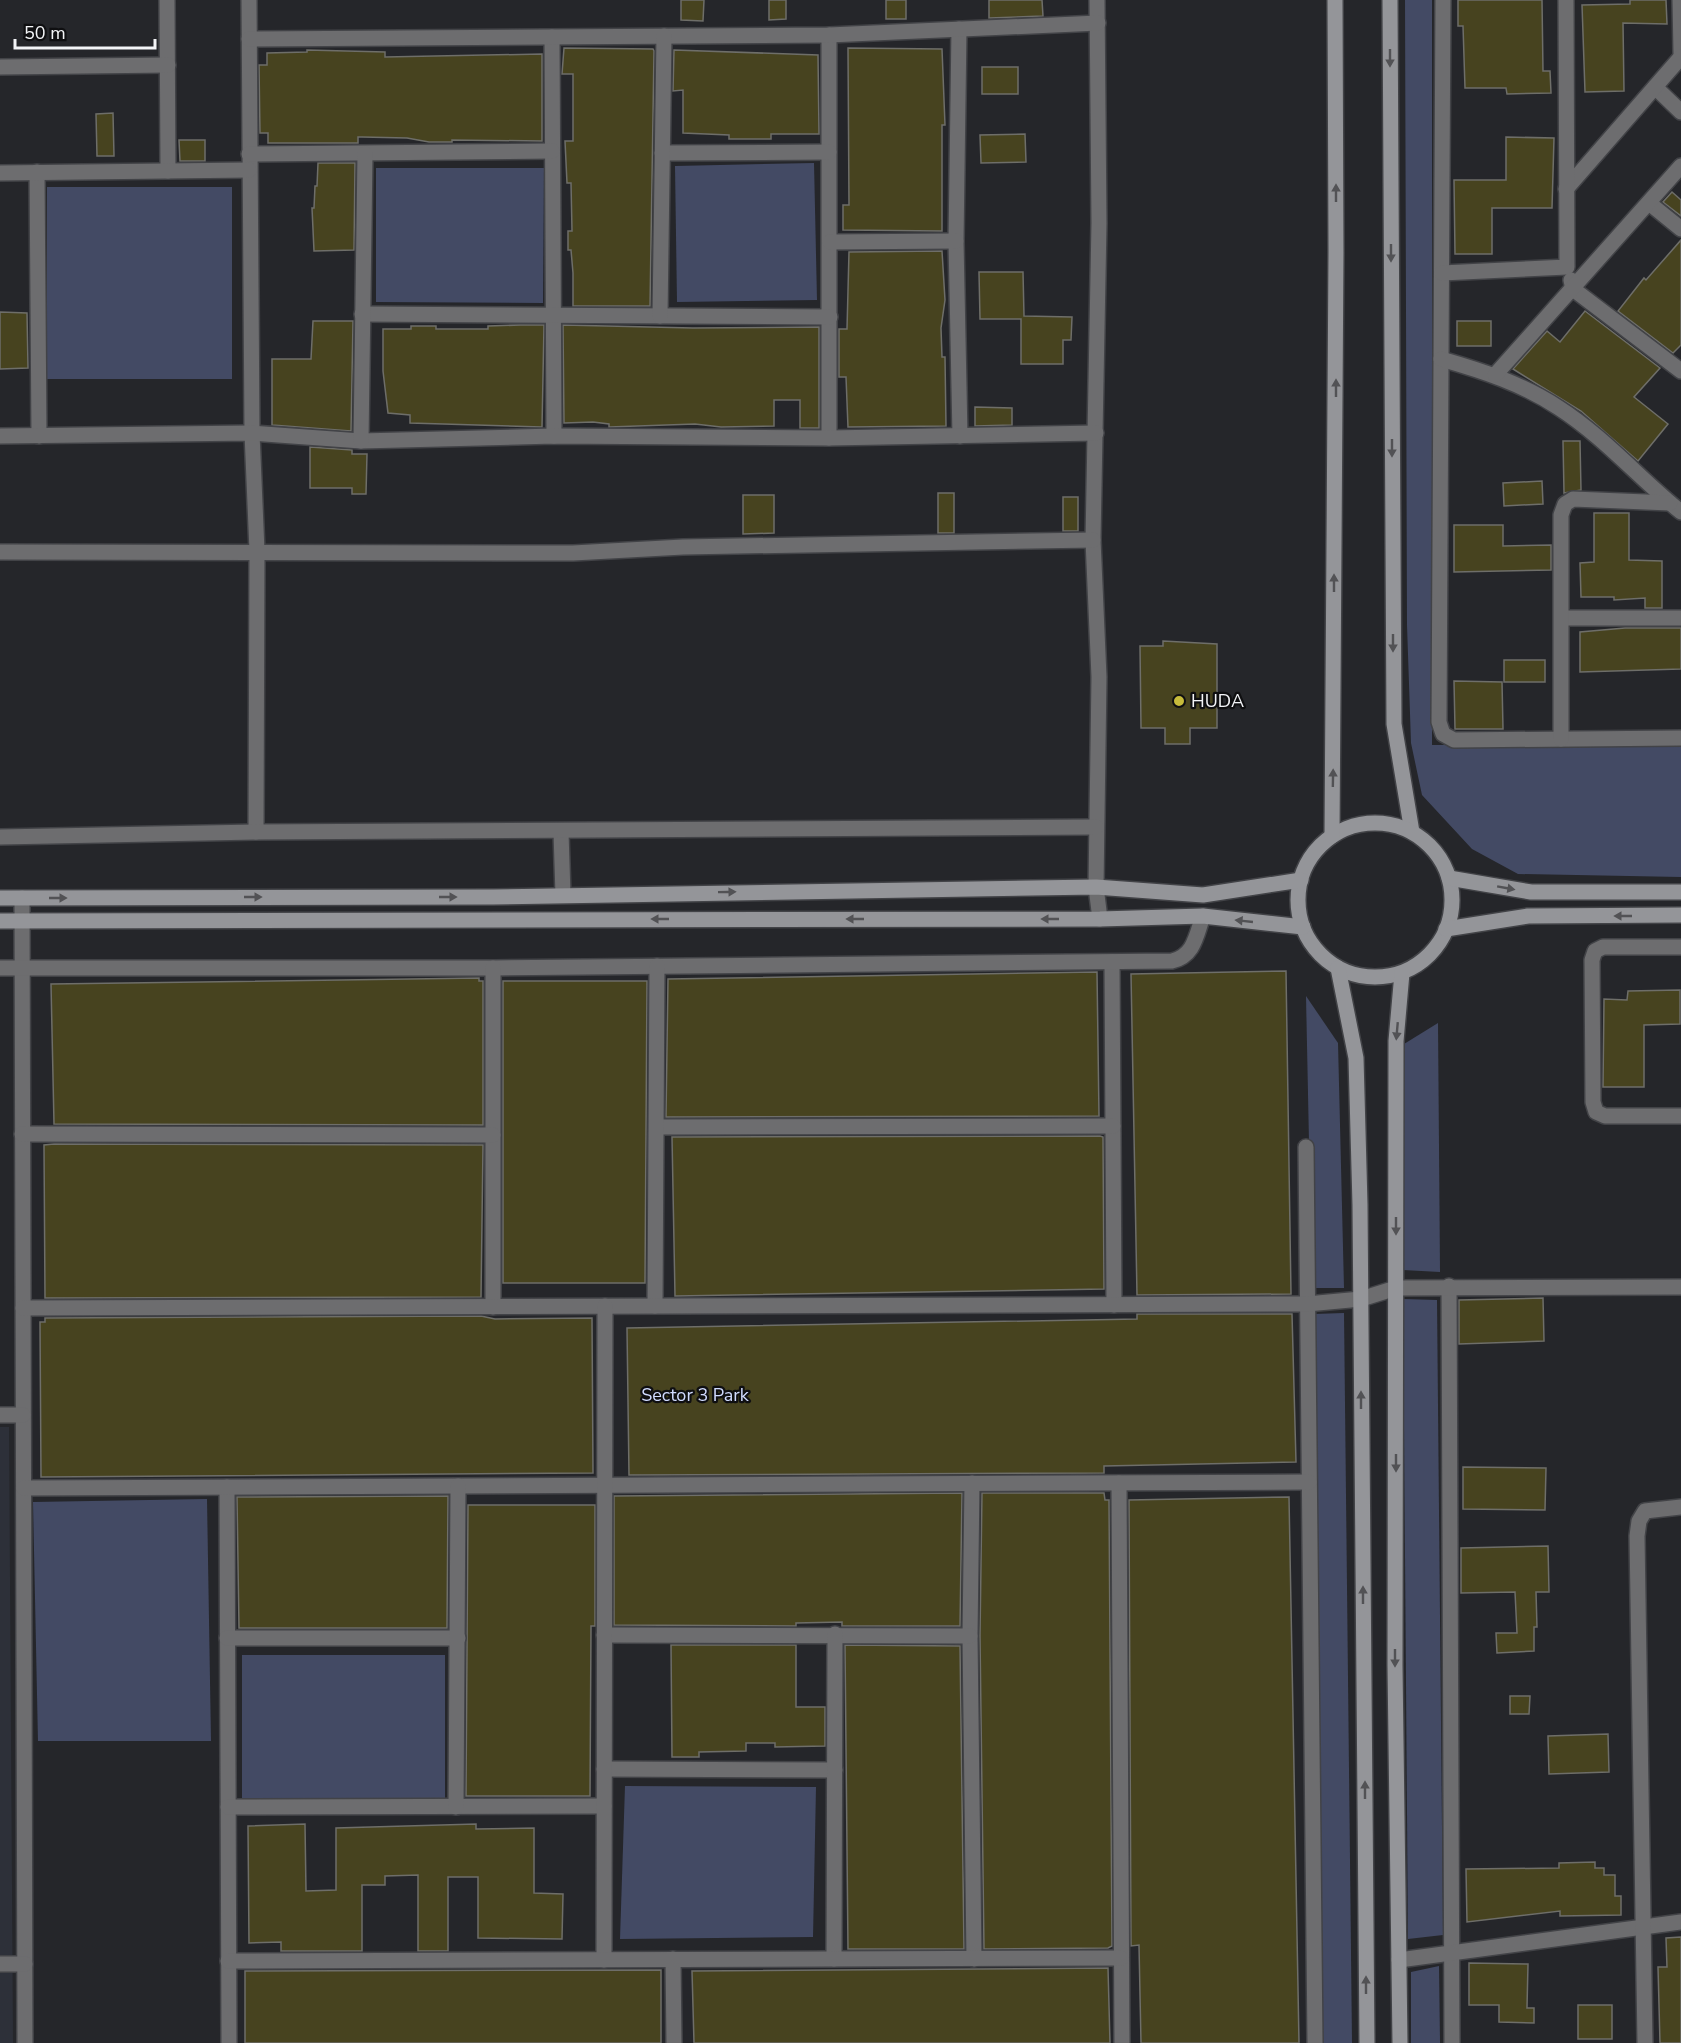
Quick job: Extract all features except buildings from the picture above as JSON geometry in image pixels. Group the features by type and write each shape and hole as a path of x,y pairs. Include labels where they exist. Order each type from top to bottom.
{"street":[{"path":"168,0 168,171"},
{"path":"249,0 252,434 257,551 256,832"},
{"path":"1097,0 1099,223 1093,540 1100,677 1096,827 1096,887 1100,919"},
{"path":"1332,836 1336,263 1335,0"},
{"path":"1390,0 1394,724 1412,832"},
{"path":"1443,0 1439,722 1443,734 1454,741 1681,738"},
{"path":"1566,0 1567,267 1573,289 1681,370"},
{"path":"1566,189 1681,55 1680,0"},
{"path":"249,39 828,35 1098,23"},
{"path":"959,29 956,241 960,436"},
{"path":"828,35 829,438"},
{"path":"660,316 664,36"},
{"path":"552,37 554,436"},
{"path":"0,67 168,65"},
{"path":"1655,87 1681,112"},
{"path":"249,154 552,151"},
{"path":"662,153 829,152"},
{"path":"361,441 365,154"},
{"path":"1495,375 1681,166"},
{"path":"0,172 249,170"},
{"path":"37,172 39,436"},
{"path":"1649,203 1681,229"},
{"path":"830,243 956,241"},
{"path":"1442,273 1567,267"},
{"path":"362,314 830,317"},
{"path":"1441,358 1495,375 1529,389 1560,408 1675,508"},
{"path":"0,436 252,434 361,441 554,436 829,438 1096,434"},
{"path":"1561,739 1563,618 1561,515 1565,504 1573,499 1675,508"},
{"path":"0,552 573,553 683,546 1093,540"},
{"path":"1563,618 1681,618"},
{"path":"1371,823 1392,825 1412,832 1428,844 1441,860 1449,878 1452,904 1446,929 1428,955 1402,973 1381,977 1359,976 1338,968 1323,958 1303,927 1298,904 1301,880 1307,863 1318,848 1332,836 1351,827 1371,823"},
{"path":"0,837 256,832 561,832 1096,827"},
{"path":"561,832 562,895"},
{"path":"1449,878 1531,892 1681,892"},
{"path":"0,898 493,897 1096,887 1203,895 1301,880"},
{"path":"22,898 25,2043"},
{"path":"1446,929 1528,916 1681,915"},
{"path":"0,921 1100,919 1203,916 1303,927"},
{"path":"0,968 493,968 1112,962 1183,958 1190,952 1203,916"},
{"path":"1681,947 1603,947 1595,951 1592,960 1593,1102 1596,1112 1605,1116 1681,1116"},
{"path":"1112,962 1114,1305"},
{"path":"655,1306 657,966"},
{"path":"493,968 493,1307"},
{"path":"1338,968 1356,1058 1367,2043"},
{"path":"1400,2043 1395,1666 1396,1041 1402,973"},
{"path":"657,1127 1113,1126"},
{"path":"22,1134 494,1135"},
{"path":"1306,1147 1315,2043"},
{"path":"23,1308 1307,1304 1360,1299 1396,1288 1449,1286 1681,1287"},
{"path":"1449,1286 1452,2043"},
{"path":"604,1960 605,1306"},
{"path":"0,1415 23,1415"},
{"path":"24,1488 1309,1482"},
{"path":"972,1483 970,1636 974,1959"},
{"path":"1119,1483 1122,2043"},
{"path":"456,1807 458,1486"},
{"path":"227,1487 229,2043"},
{"path":"1645,2043 1639,1521 1645,1511 1681,1507"},
{"path":"834,1959 835,1634"},
{"path":"604,1635 970,1636"},
{"path":"227,1638 458,1638"},
{"path":"604,1769 835,1770"},
{"path":"228,1807 604,1806"},
{"path":"1399,1960 1681,1922"},
{"path":"228,1961 1121,1958"},
{"path":"673,1959 674,2043"},
{"path":"0,1964 25,1964"}],"shaded area":[{"path":"1405,0 1432,0 1432,745 1681,745 1681,877 1518,874 1472,849 1422,795 1411,743 1407,625"},
{"path":"814,163 817,300 677,302 675,166"},
{"path":"376,168 544,168 543,303 376,302"},
{"path":"47,187 232,187 232,379 47,379"},
{"path":"1306,996 1338,1043 1344,1288 1312,1288"},
{"path":"1438,1023 1440,1272 1403,1270 1404,1044"},
{"path":"1403,1299 1437,1300 1443,1935 1408,1939"},
{"path":"1344,1313 1352,2043 1322,2043 1314,1314"},
{"path":"0,1427 9,1427 13,2043 0,2043"},
{"path":"207,1499 211,1741 38,1741 33,1502"},
{"path":"242,1655 445,1655 445,1800 242,1800"},
{"path":"625,1786 816,1787 813,1937 620,1939"},
{"path":"1439,1966 1440,2043 1411,2043 1411,1972"}],"place":[{"name":"HUDA","path":"1179,701"}],"park label":[{"name":"Sector 3 Park","path":"695,1395"}]}
